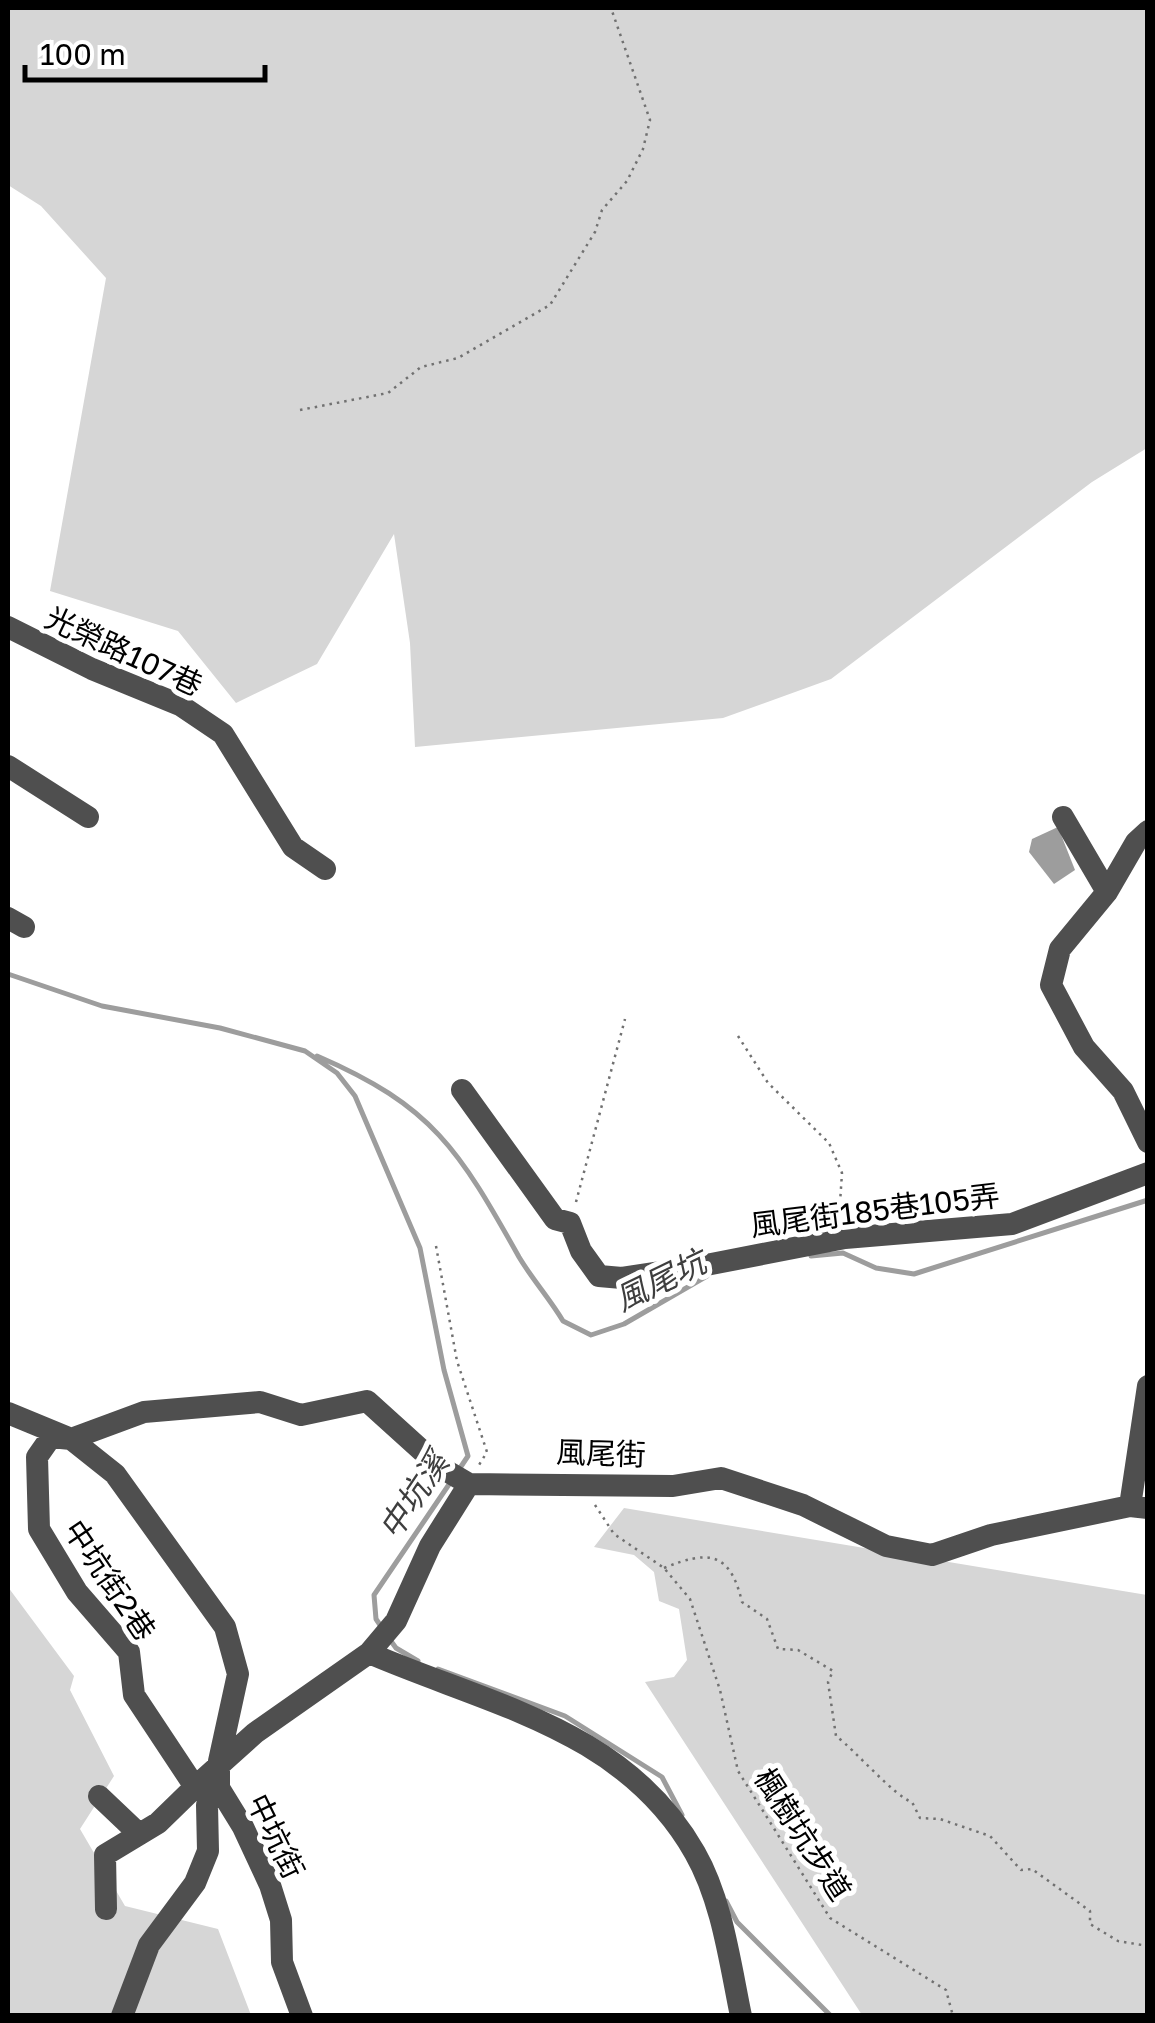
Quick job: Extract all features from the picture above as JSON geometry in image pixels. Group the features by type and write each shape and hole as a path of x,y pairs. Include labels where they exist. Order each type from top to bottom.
{"street":[{"name":"光榮路107巷","path":"8,627 92,669 180,705 223,734 293,847 325,869"},
{"path":"8,766 88,818"},
{"path":"1063,817 1108,892"},
{"path":"1148,831 1136,842 1108,892 1060,948 1051,985 1084,1048 1122,1091 1148,1142"},
{"name":"風尾街185巷105弄","path":"462,1090 555,1220 570,1223 581,1251 599,1276 701,1266 838,1240 1012,1224 1148,1173"},
{"path":"1138,1507 1148,1386"},
{"name":"風尾街","path":"70,1439 144,1412 260,1402 301,1415 368,1402 440,1467 468,1484 507,1488 540,1481 672,1486 721,1478 802,1505 886,1546 932,1555 992,1535 1138,1507"},
{"name":"中坑街","path":"8,1413 70,1439 115,1474 225,1627 238,1674 219,1760 219,1788 244,1827 270,1885 281,1920 282,1962 302,2016"},
{"name":"中坑街2巷","path":"70,1439 51,1437 37,1457 39,1530 77,1592 130,1652 134,1694 194,1787"},
{"path":"106,1909 105,1855 158,1822 219,1760 370,1653 396,1620 430,1546 468,1484"},
{"path":"370,1653 443,1685 472,1689 609,1755 643,1785 696,1855 723,1934 742,2016"},
{"path":"122,2016 150,1944 195,1883 208,1851 206,1805 219,1788"},
{"path":"99,1796 138,1833"}],"path":[{"path":"300,410 388,393 421,367 458,358 550,305 595,232 602,210 627,181 644,149 650,120 611,8"},
{"path":"570,1223 625,1019"},
{"path":"738,1036 768,1082 830,1143 842,1172 838,1240"},
{"path":"436,1246 457,1361 487,1452 468,1484"},
{"name":"楓樹坑步道","path":"580,1483 614,1534 664,1568 690,1599 720,1690 738,1770 830,1918 946,1990 953,2016"},
{"path":"664,1568 698,1554 723,1562 736,1577 742,1602 767,1619 778,1649 798,1650 833,1672 828,1682 836,1736 864,1757 902,1799 912,1802 920,1818 940,1819 990,1836 1021,1870 1032,1869 1090,1911 1090,1924 1118,1941 1148,1946"}],"shaded area":[{"path":"8,8 1147,8 1147,448 1092,482 831,679 723,718 415,747 410,643 394,534 317,664 236,703 178,631 50,591 106,278 41,206 8,185"},
{"path":"1058,827 1075,870 1054,884 1029,852 1032,839"},
{"path":"624,1508 1147,1595 1147,2015 862,2015 645,1682 674,1677 687,1660 679,1609 659,1601 654,1572 634,1555 594,1547"},
{"path":"8,1587 74,1676 70,1690 114,1776 80,1829 125,1906 218,1929 251,2015 8,2015"}],"waterway":[{"name":"中坑溪","path":"8,974 102,1006 220,1028 305,1051 337,1073 355,1096 420,1248 444,1370 468,1456 458,1471"},
{"name":"風尾坑","path":"317,1056 389,1093 439,1135 478,1187 563,1321 591,1335 624,1324 707,1276"},
{"name":"風尾坑","path":"811,1256 843,1253 876,1268 914,1274 1148,1200"},
{"name":"中坑溪","path":"382,1628 376,1619 374,1595 452,1480"},
{"name":"中坑溪","path":"388,1637 396,1648 418,1661"},
{"name":"中坑溪","path":"438,1669 565,1716 662,1777 682,1815"},
{"name":"中坑溪","path":"726,1901 737,1922 831,2016"}]}
